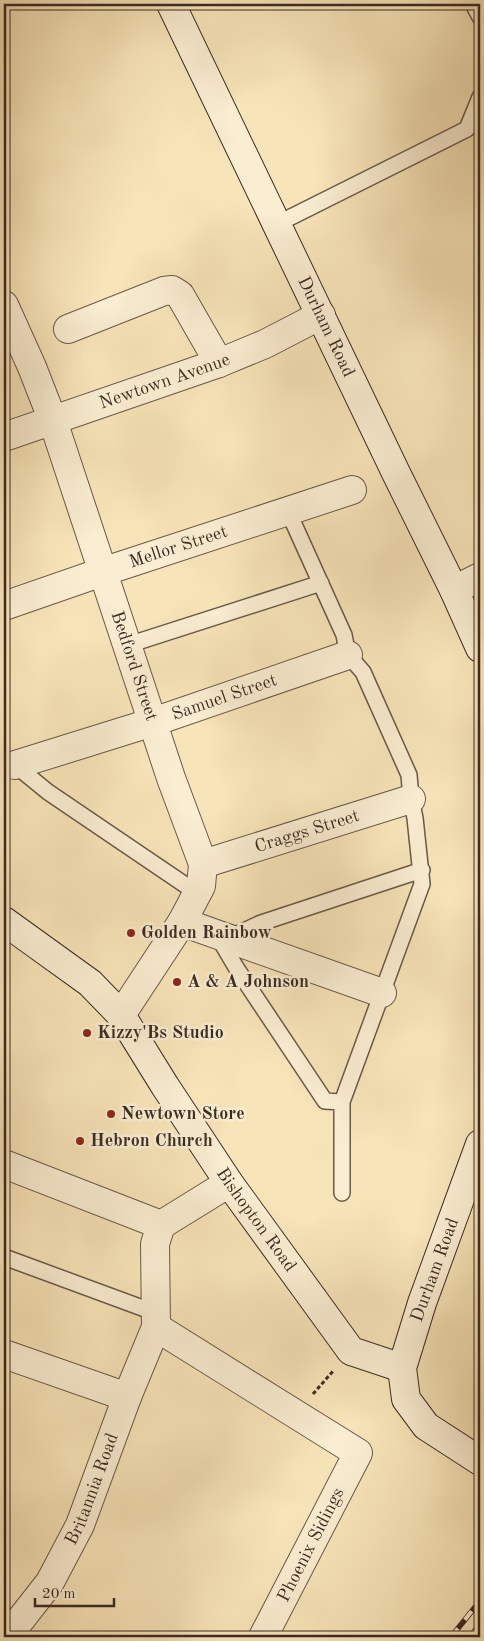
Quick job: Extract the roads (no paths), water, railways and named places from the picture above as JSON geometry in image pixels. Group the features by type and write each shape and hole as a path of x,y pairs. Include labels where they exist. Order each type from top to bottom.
{"street":[{"name":"Durham Road","path":"171,4 454,590 480,648"},
{"path":"68,329 164,290 172,290 180,295 219,363"},
{"name":"Bedford Street","path":"4,306 12,345 53,421 171,778 203,864 201,886 182,922 121,1015"},
{"name":"Newtown Avenue","path":"4,437 219,363 265,344 321,315"},
{"name":"Mellor Street","path":"4,606 352,490"},
{"path":"454,590 480,576"},
{"name":"Samuel Street","path":"16,765 153,722 348,655"},
{"name":"Craggs Street","path":"203,864 411,798"},
{"name":"Bishopton Road","path":"4,921 90,983 121,1015 229,1184 351,1351 402,1368"},
{"path":"182,922 382,993"},
{"name":"Durham Road","path":"402,1368 422,1302 480,1144"},
{"path":"4,1164 161,1225 229,1184"},
{"name":"Britannia Road","path":"7,1637 50,1582 80,1525 156,1320 155,1244 161,1225"},
{"name":"Phoenix Sidings","path":"156,1320 358,1452 263,1637"},
{"path":"4,1354 127,1397"},
{"path":"402,1368 406,1399 426,1426 480,1461"}],"lane":[{"path":"473,4 480,16"},
{"path":"277,224 467,129 480,97"},
{"path":"288,511 344,635 348,655 363,672 409,775 422,870 422,884 342,1102 342,1193"},
{"path":"128,645 321,583"},
{"path":"16,765 48,792 197,893"},
{"path":"342,1102 325,1101 237,969 223,936 422,870"},
{"path":"4,1256 156,1320"}],"railway":[{"path":"451,1637 480,1601"},
{"path":"470,1637 480,1624"}],"place":[{"name":"Golden Rainbow","path":"131,933"},
{"name":"A & A Johnson","path":"177,982"},
{"name":"Kizzy'Bs Studio","path":"87,1033"},
{"name":"Newtown Store","path":"111,1114"},
{"name":"Hebron Church","path":"80,1141"}]}
